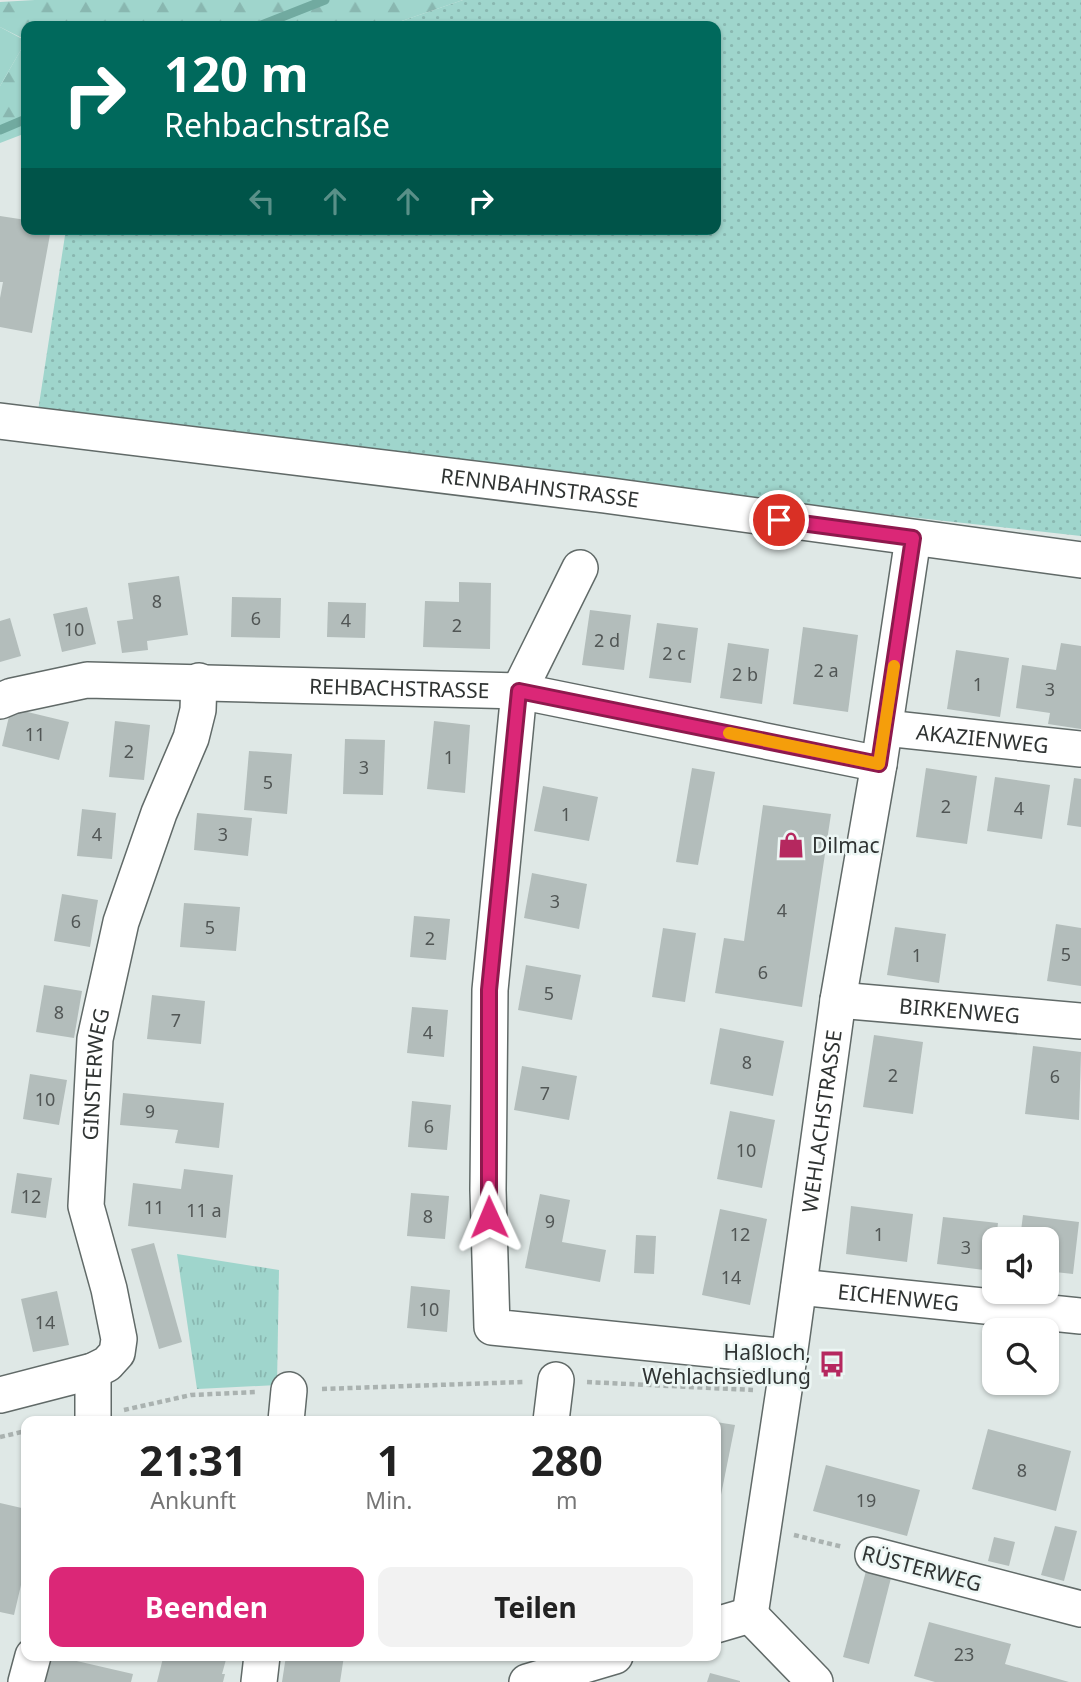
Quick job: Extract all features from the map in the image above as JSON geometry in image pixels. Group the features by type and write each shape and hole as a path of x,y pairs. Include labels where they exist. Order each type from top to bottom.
{"street":[{"name":"RENNBAHNSTRASSE","path":"0,421 590,493 1081,560"},
{"name":"WEHLACHSTRASSE","path":"750,1615 838,1000 885,728 913,538"},
{"path":"580,568 519,691 489,990 488,1190 492,1327 789,1357"},
{"name":"REHBACHSTRASSE","path":"0,701 88,680 519,691 879,764"},
{"name":"GINSTERWEG","path":"0,1395 93,1371 107,1364 117,1353 119,1339 109,1289 86,1206 95,1039 121,922 159,813 191,738 198,710 199,681"},
{"name":"AKAZIENWEG","path":"885,728 1081,749"},
{"name":"BIRKENWEG","path":"838,1000 1081,1021"},
{"name":"EICHENWEG","path":"799,1287 1081,1317"},
{"path":"93,1371 93,1416"},
{"path":"552,1416 556,1380"},
{"name":"RÜSTERWEG","path":"873,1555 1081,1609"},
{"path":"721,1624 750,1615 803,1677"},
{"path":"26,1682 32,1661"},
{"path":"259,1682 261,1661"},
{"path":"529,1675 592,1661"}],"path":[{"path":"105,1416 191,1395 287,1406 556,1380 784,1391"},
{"path":"0,1437 21,1432"},
{"name":"RÜSTERWEG","path":"763,1527 873,1555"}],"green space":[{"path":"463,0 1081,0 1081,536 601,483 38,411 65,235 721,235 721,21 402,21"},
{"path":"463,0 402,21 21,21 21,38 0,27 0,2"},
{"path":"0,27 21,38 21,50 0,86"},
{"path":"21,50 21,135 0,143 0,86"},
{"path":"177,1254 279,1270 277,1385 197,1389"}],"building":[{"path":"0,216 21,219 21,235 50,235 32,333 0,327 3,282 0,282"},
{"path":"179,576 188,635 147,641 148,650 122,653 117,621 133,619 128,583"},
{"path":"459,582 491,583 490,649 423,647 425,601 459,602"},
{"path":"232,597 281,598 280,638 231,637"},
{"path":"328,602 366,603 365,638 327,637"},
{"path":"87,607 96,644 62,652 53,614"},
{"path":"590,610 631,615 624,670 582,665"},
{"path":"10,618 21,656 0,662 0,621"},
{"path":"657,623 698,628 691,683 649,678"},
{"path":"803,627 858,635 848,712 793,704"},
{"path":"728,643 769,649 762,704 720,698"},
{"path":"1061,643 1081,646 1081,729 1048,724 1050,713 1016,708 1022,665 1056,670"},
{"path":"956,650 1009,658 1000,717 947,709"},
{"path":"11,708 69,722 59,760 2,746"},
{"path":"115,721 150,725 144,780 109,777"},
{"path":"434,721 470,725 465,793 427,789"},
{"path":"345,739 385,740 383,795 343,794"},
{"path":"249,751 292,754 287,814 244,810"},
{"path":"692,768 715,772 698,865 676,862"},
{"path":"926,768 977,776 967,844 916,837"},
{"path":"995,777 1050,785 1042,839 987,831"},
{"path":"1074,778 1081,779 1081,827 1067,825"},
{"path":"543,786 598,797 589,841 534,831"},
{"path":"763,805 831,814 802,1007 715,993 724,938 744,941"},
{"path":"82,809 116,813 112,859 77,856"},
{"path":"197,813 252,818 248,856 194,850"},
{"path":"532,873 587,884 579,929 524,918"},
{"path":"62,894 98,900 90,947 54,941"},
{"path":"184,903 240,907 236,951 180,947"},
{"path":"414,916 450,919 446,960 410,957"},
{"path":"1056,924 1081,928 1081,986 1047,981"},
{"path":"895,927 946,934 939,983 887,975"},
{"path":"663,928 696,933 685,1002 652,997"},
{"path":"526,965 581,975 572,1020 518,1010"},
{"path":"44,985 82,991 74,1038 36,1032"},
{"path":"152,995 205,1001 201,1044 147,1039"},
{"path":"412,1007 448,1010 444,1057 407,1053"},
{"path":"720,1028 784,1041 773,1096 710,1084"},
{"path":"874,1035 923,1042 913,1114 863,1107"},
{"path":"1033,1046 1081,1052 1079,1120 1025,1114"},
{"path":"522,1066 577,1076 569,1120 514,1110"},
{"path":"30,1074 67,1080 59,1125 23,1119"},
{"path":"123,1093 224,1103 219,1148 175,1143 178,1130 120,1125"},
{"path":"412,1101 451,1105 447,1150 408,1147"},
{"path":"730,1111 775,1120 762,1188 717,1179"},
{"path":"184,1169 233,1175 226,1238 128,1226 133,1183 181,1189"},
{"path":"17,1173 52,1178 46,1218 11,1213"},
{"path":"411,1193 449,1196 445,1239 407,1236"},
{"path":"540,1194 570,1200 562,1242 606,1250 600,1282 525,1268"},
{"path":"851,1206 913,1214 907,1262 846,1254"},
{"path":"720,1209 767,1219 750,1305 702,1295"},
{"path":"1023,1215 1079,1222 1073,1274 1059,1272 1059,1227 1022,1227"},
{"path":"943,1217 998,1223 998,1227 982,1227 982,1270 937,1264"},
{"path":"636,1235 656,1236 654,1274 634,1273"},
{"path":"154,1243 182,1342 159,1349 131,1249"},
{"path":"411,1286 450,1290 447,1332 407,1328"},
{"path":"57,1291 69,1345 33,1352 21,1299"},
{"path":"721,1423 735,1425 721,1495"},
{"path":"988,1429 1071,1451 1056,1511 972,1489"},
{"path":"826,1465 920,1490 907,1536 813,1511"},
{"path":"0,1503 21,1508 21,1585 14,1615 0,1612"},
{"path":"1055,1526 1077,1531 1064,1581 1041,1575"},
{"path":"994,1537 1015,1542 1009,1566 988,1561"},
{"path":"866,1571 891,1578 869,1664 843,1657"},
{"path":"929,1622 1011,1644 1005,1664 1069,1682 935,1682 914,1676"},
{"path":"43,1661 77,1661 133,1674 131,1682 37,1682"},
{"path":"162,1661 226,1661 223,1682 157,1682"},
{"path":"285,1661 343,1661 340,1682 282,1682"},
{"path":"710,1673 740,1681 740,1682 707,1682"}],"waterway":[{"path":"272,21 325,0"},
{"path":"0,130 21,121"}],"slow traffic":[{"path":"729,733 879,764 894,666"}],"place":[{"name":"Dilmac","path":"791,845"},
{"name":"Haßloch, Wehlachsiedlung","path":"832,1364"}],"route":[{"path":"489,1217 489,990 519,691 879,764 913,538 779,520"}]}
